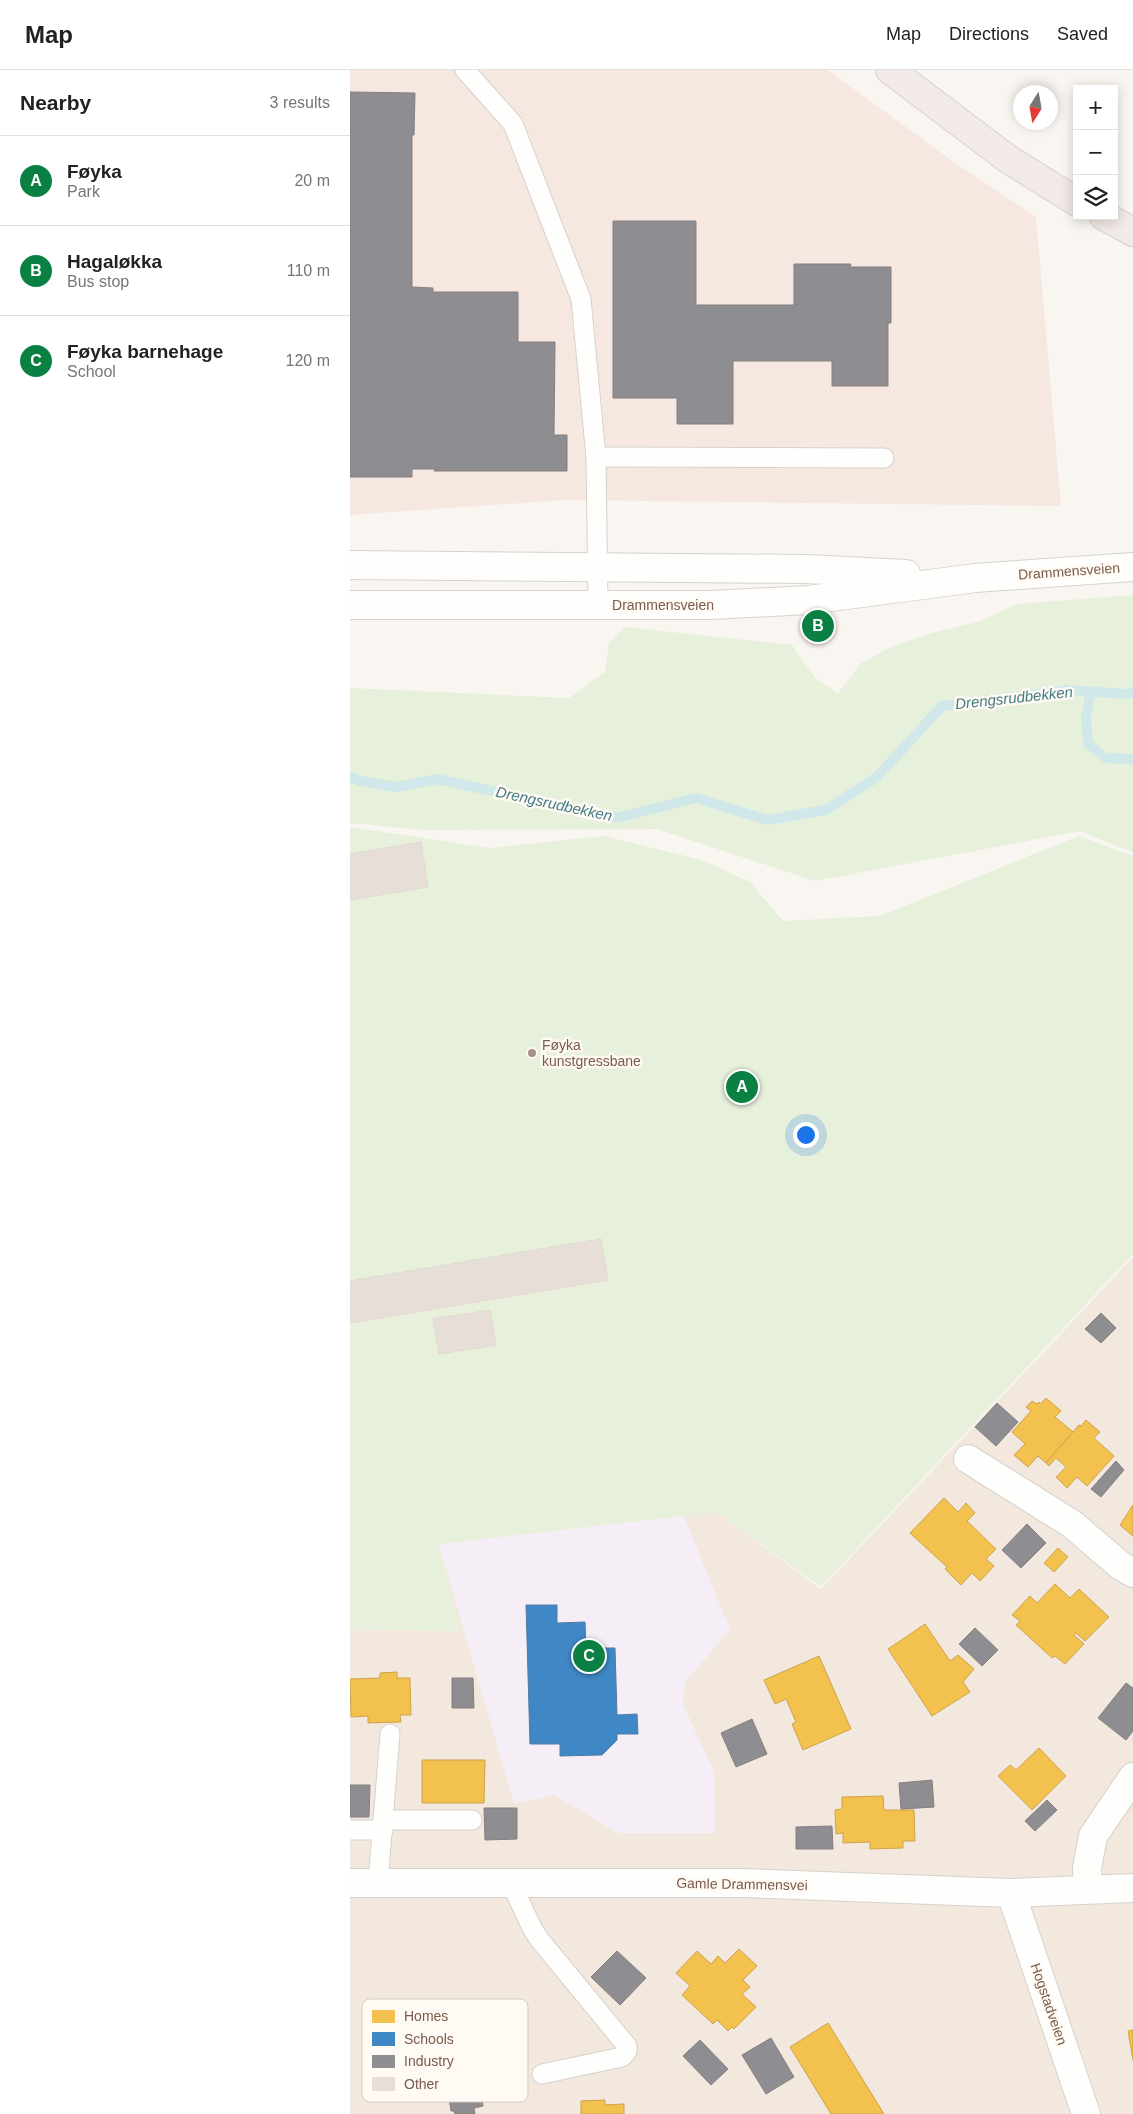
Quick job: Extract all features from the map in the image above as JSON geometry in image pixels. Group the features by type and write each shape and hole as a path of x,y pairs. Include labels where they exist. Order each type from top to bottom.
{"highway":[{"path":"890,70 1008,159 1073,200"},
{"path":"1111,220 1133,232"}],"main road":[{"name":"Drammensveien","path":"350,565 806,570 974,578"},
{"name":"Drammensveien","path":"350,605 712,605 809,600 974,578 1133,567"},
{"path":"968,1459 1072,1524 1121,1566 1133,1573"},
{"path":"1088,1888 1087,1868 1093,1836 1133,1777"},
{"name":"Gamle Drammensvei","path":"350,1883 744,1884 1011,1893 1088,1888 1133,1888"},
{"name":"Hogstadveien","path":"1011,1893 1086,2114"}],"lane":[{"path":"465,70 513,124 581,298 596,456 598,605"},
{"path":"596,456 884,458"},
{"path":"378,1882 390,1734"},
{"path":"350,1830 383,1825 472,1820"},
{"path":"511,1883 539,1939 627,2046 627,2051 622,2057 542,2074"}],"shaded area":[{"path":"350,70 828,70 955,163 1036,217 1061,506 565,500 350,515"},
{"path":"1133,1257 1133,2114 350,2114 350,1629 459,1631 439,1544 717,1512 821,1589"},
{"path":"684,1516 730,1630 685,1682 683,1704 714,1773 715,1833 618,1833 554,1795 514,1804 439,1544"}],"green space":[{"path":"1133,595 1133,852 1080,831 815,881 657,829 423,830 350,823 350,688 569,698 605,672 609,643 625,627 792,645 815,678 838,693 861,663 891,647 932,633 978,622 1017,604"},
{"path":"350,827 490,848 604,836 702,860 750,882 783,921 880,916 1079,836 1133,856 1133,1254 821,1587 717,1512 439,1544 459,1631 350,1629"}],"building: Homes":[{"path":"1046,1398 1061,1411 1055,1417 1073,1432 1046,1463 1038,1456 1028,1467 1014,1455 1025,1444 1012,1432 1031,1411 1026,1407 1032,1401 1037,1404 1039,1402 1040,1404"},
{"path":"1086,1420 1100,1432 1094,1438 1114,1456 1087,1486 1077,1477 1067,1488 1056,1477 1066,1467 1056,1458 1049,1466 1046,1463 1079,1425 1081,1426"},
{"path":"944,1498 958,1512 966,1503 975,1513 967,1521 996,1549 986,1559 994,1566 980,1581 972,1573 961,1585 945,1569 947,1567 910,1533"},
{"path":"1133,1505 1133,1536 1120,1525"},
{"path":"1058,1548 1068,1557 1054,1572 1044,1563"},
{"path":"1055,1584 1070,1598 1079,1589 1109,1617 1085,1641 1076,1633 1074,1635 1084,1644 1065,1664 1055,1656 1052,1658 1016,1625 1020,1621 1012,1615 1030,1596 1037,1603"},
{"path":"925,1624 950,1661 958,1655 974,1669 963,1682 970,1692 932,1716 888,1649"},
{"path":"819,1656 851,1729 803,1750 792,1724 796,1722 786,1699 775,1704 764,1680"},
{"path":"397,1672 397,1678 410,1678 411,1715 400,1715 401,1722 368,1723 368,1716 351,1717 350,1679 380,1678 380,1673"},
{"path":"1039,1748 1066,1776 1032,1810 998,1776 1010,1765 1016,1770"},
{"path":"422,1760 485,1760 484,1803 422,1803"},
{"path":"883,1796 884,1810 914,1810 915,1841 903,1841 903,1848 870,1849 870,1842 843,1843 843,1833 836,1834 835,1810 842,1809 842,1797"},
{"path":"739,1949 757,1966 743,1980 750,1987 742,1994 756,2007 734,2029 732,2027 728,2031 717,2020 713,2024 682,1995 690,1986 676,1973 697,1951 711,1964 718,1956 725,1963"},
{"path":"828,2023 884,2114 831,2114 790,2047"},
{"path":"1133,2030 1133,2060 1128,2031"},
{"path":"605,2100 605,2105 624,2104 624,2114 581,2114 581,2101"}],"building: Schools":[{"path":"526,1605 557,1605 557,1623 585,1622 586,1648 615,1648 617,1715 637,1714 638,1734 617,1734 617,1740 602,1755 560,1756 560,1744 530,1744"}],"building: Industry":[{"path":"350,92 415,93 414,135 412,135 412,287 433,288 433,292 518,292 518,342 555,342 554,435 567,435 567,471 434,471 435,469 412,469 412,477 350,477"},
{"path":"613,221 696,221 696,305 794,305 794,264 851,264 850,267 891,267 891,323 888,323 888,386 832,386 832,361 733,361 733,424 677,424 677,398 613,398"},
{"path":"1101,1313 1116,1328 1101,1343 1085,1329"},
{"path":"997,1403 1018,1422 996,1446 975,1427"},
{"path":"1116,1461 1124,1470 1101,1497 1091,1489"},
{"path":"1027,1524 1046,1543 1021,1568 1002,1550"},
{"path":"975,1628 998,1650 982,1666 959,1644"},
{"path":"452,1678 473,1678 474,1708 452,1708"},
{"path":"1126,1683 1133,1688 1133,1731 1126,1740 1098,1718"},
{"path":"752,1719 767,1754 736,1767 721,1733"},
{"path":"932,1780 934,1807 901,1809 899,1783"},
{"path":"350,1785 370,1785 369,1817 350,1817"},
{"path":"1047,1800 1057,1810 1035,1831 1025,1821"},
{"path":"484,1808 517,1808 517,1839 485,1840"},
{"path":"832,1826 833,1849 796,1849 796,1827"},
{"path":"617,1951 646,1978 620,2005 591,1977"},
{"path":"771,2038 794,2077 766,2094 742,2055"},
{"path":"700,2040 728,2069 711,2085 683,2056"},
{"path":"450,2102 482,2102 483,2106 474,2108 475,2114 455,2114 454,2111 451,2111"}],"building: Other":[{"path":"421,842 428,887 350,900 350,854"},
{"path":"601,1239 608,1280 350,1323 350,1281"},
{"path":"490,1310 496,1345 439,1354 433,1319"}],"waterway":[{"name":"Drengsrudbekken","path":"350,777 360,781 397,787 437,779 616,818 696,798 767,820 826,810 877,777 942,706 1067,690 1127,694 1133,692"},
{"path":"1091,692 1086,717 1088,743 1105,758 1133,759"}],"place":[{"name":"Hagaløkka","path":"818,626"},
{"name":"Føyka kunstgressbane","path":"532,1053"},
{"name":"Føyka","path":"742,1087"},
{"name":"Føyka barnehage","path":"589,1656"}]}
